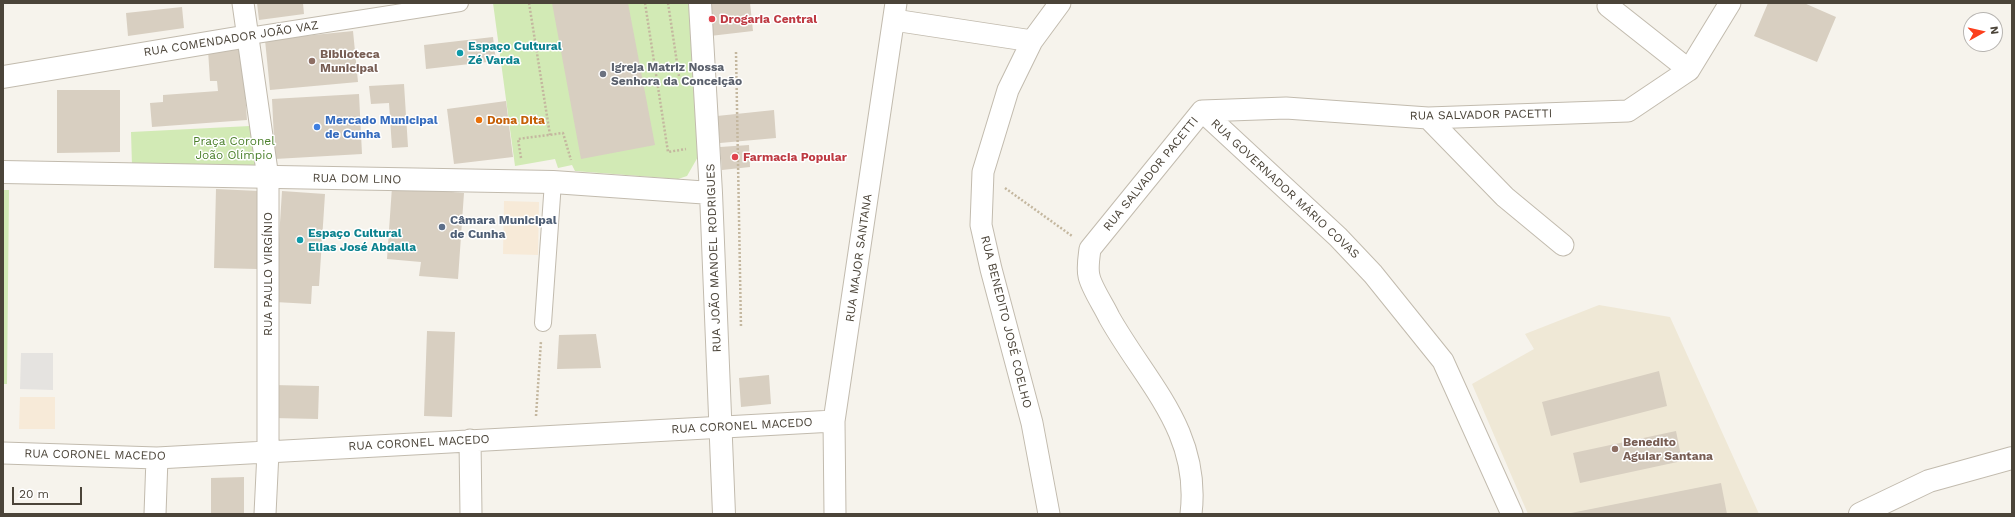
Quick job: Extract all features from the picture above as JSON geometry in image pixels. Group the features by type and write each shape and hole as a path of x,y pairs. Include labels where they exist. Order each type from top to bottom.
{"street":[{"name":"RUA PAULO VIRGÍNIO","path":"244,3 268,178 268,452 265,514"},
{"name":"RUA COMENDADOR JOÃO VAZ","path":"3,77 460,3"},
{"name":"RUA JOÃO MANOEL RODRIGUES","path":"700,3 711,193 724,514"},
{"name":"RUA BENEDITO JOSÉ COELHO","path":"1049,514 1032,423 991,269 981,225 984,172 1008,90 1032,41 1060,3"},
{"path":"1605,4 1689,70 1730,3"},
{"path":"895,11 1032,41"},
{"name":"RUA MAJOR SANTANA","path":"835,514 834,421 895,11"},
{"name":"RUA SALVADOR PACETTI","path":"1090,249 1202,111 1286,108 1428,118 1628,111 1689,70"},
{"name":"RUA GOVERNADOR MÁRIO COVAS","path":"1202,111 1338,237 1373,274 1443,361 1512,514"},
{"path":"1428,118 1505,196 1564,245"},
{"name":"RUA DOM LINO","path":"3,172 553,182 711,193"},
{"path":"543,323 553,182"},
{"path":"1090,249 1089,277 1123,341 1156,389 1176,424 1188,455 1191,475 1191,514"},
{"name":"RUA CORONEL MACEDO","path":"3,453 157,458 534,436 720,428 834,421"},
{"path":"470,440 471,514"},
{"path":"155,514 157,458"},
{"path":"1860,514 1928,481 2012,458"}],"path":[{"path":"529,3 550,135"},
{"path":"645,3 668,152 691,148"},
{"path":"668,3 680,80"},
{"path":"736,52 742,331"},
{"path":"522,164 518,139 563,133 572,165"},
{"path":"984,172 1090,249"},
{"path":"534,436 543,323"}],"shaded area":[{"path":"504,201 539,202 538,255 503,254"},
{"name":"Benedito Aguiar Santana","path":"1599,305 1670,317 1759,514 1528,514 1472,384 1534,349 1525,334"},
{"path":"21,353 53,353 53,390 20,389"},
{"path":"20,397 55,397 55,429 19,429"}],"green space":[{"path":"493,3 689,3 699,155 687,176 678,179 575,171 572,165 558,168 555,159 515,166"},
{"name":"Praça Coronel João Olímpio","path":"250,126 256,165 253,168 132,166 131,132"},
{"path":"3,190 9,190 7,384 3,384"}],"building":[{"path":"257,3 303,3 304,14 259,20"},
{"name":"Igreja Matriz Nossa Senhora da Conceição","path":"552,3 628,3 655,145 581,159"},
{"path":"706,3 750,3 753,31 710,36"},
{"path":"1768,3 1804,3 1836,17 1817,62 1754,36"},
{"path":"182,7 184,28 128,36 126,13"},
{"name":"Biblioteca Municipal","path":"353,31 358,82 270,90 265,40"},
{"name":"Espaço Cultural Zé Varda","path":"493,37 496,61 426,69 424,45"},
{"path":"242,47 247,120 152,127 150,103 163,102 163,95 218,91 217,81 210,81 208,50"},
{"path":"404,84 408,147 392,148 389,103 371,104 369,86"},
{"path":"57,90 120,90 120,152 57,153"},
{"name":"Mercado Municipal de Cunha","path":"359,94 362,154 275,159 272,99"},
{"path":"506,101 513,157 454,164 447,109"},
{"path":"774,110 776,138 720,143 717,116"},
{"name":"Farmacia Popular","path":"749,145 750,167 722,170 720,147"},
{"path":"392,187 464,193 458,279 419,276 421,262 387,259"},
{"path":"216,189 259,191 257,269 214,268"},
{"name":"Espaço Cultural Elias José Abdalla","path":"282,191 325,194 319,286 312,286 311,304 275,302"},
{"path":"427,331 455,332 452,417 424,416"},
{"path":"596,334 601,368 557,369 559,335"},
{"path":"1659,371 1667,406 1551,436 1542,402"},
{"path":"769,375 771,404 741,407 739,378"},
{"path":"273,385 319,386 318,419 273,418"},
{"path":"1676,431 1682,461 1580,483 1573,453"},
{"path":"244,477 244,514 211,514 211,478"},
{"path":"1721,483 1727,514 1571,514 1571,513"}],"place":[{"name":"Drogaria Central","path":"712,19"},
{"name":"Espaço Cultural Zé Varda","path":"460,53"},
{"name":"Biblioteca Municipal","path":"312,61"},
{"name":"Igreja Matriz Nossa Senhora da Conceição","path":"603,74"},
{"name":"Dona Dita","path":"479,120"},
{"name":"Mercado Municipal de Cunha","path":"317,127"},
{"name":"Farmacia Popular","path":"735,157"},
{"name":"Câmara Municipal de Cunha","path":"442,227"},
{"name":"Espaço Cultural Elias José Abdalla","path":"300,240"},
{"name":"Benedito Aguiar Santana","path":"1615,449"}]}
